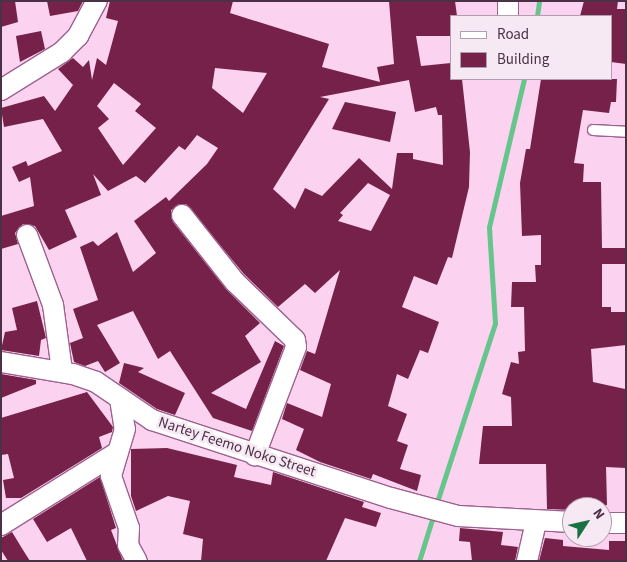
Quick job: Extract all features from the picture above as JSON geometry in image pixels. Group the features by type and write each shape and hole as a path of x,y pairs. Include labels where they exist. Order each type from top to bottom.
{"street":[{"path":"1,90 62,52 78,36 97,1"},
{"path":"508,1 508,15"},
{"path":"182,215 235,282 295,340 296,347 254,455"},
{"path":"27,235 53,304 62,371"},
{"name":"Nartey Feemo Noko Street","path":"1,362 62,371 96,382 152,420 254,455 392,498 458,516 562,522"},
{"path":"120,398 125,430 110,476 129,528 128,545 137,561"},
{"path":"1,525 118,452"},
{"path":"527,561 536,522"},
{"path":"612,523 626,523"}],"lane":[{"path":"592,130 626,132"}],"building":[{"path":"1,1 15,1 18,22 1,27"},
{"path":"47,1 83,1 78,11 50,16"},
{"path":"110,1 233,1 230,13 329,44 322,67 380,82 377,67 394,64 389,1 455,1 457,15 450,15 450,36 416,36 421,66 450,63 450,80 462,80 470,152 469,187 452,258 448,257 437,285 414,276 402,307 439,322 428,353 420,350 408,379 397,374 388,406 407,414 397,441 408,445 400,469 421,475 417,491 373,474 371,479 320,462 296,450 304,429 282,419 287,403 322,417 331,384 300,370 307,351 315,354 340,270 315,293 305,284 278,307 244,274 186,204 171,210 173,222 226,289 260,323 245,336 261,362 211,393 246,409 275,341 284,346 252,431 213,418 170,351 158,359 133,311 97,325 120,363 105,372 98,361 85,366 74,362 70,343 83,338 73,309 98,300 80,247 93,241 98,246 117,232 133,272 156,253 134,221 166,197 169,201 207,164 218,148 197,135 185,150 179,146 145,183 136,176 108,191 93,174 101,195 65,210 77,237 49,250 35,226 23,224 15,233 18,244 1,249 1,216 34,206 30,177 19,182 12,167 26,161 28,166 62,151 43,119 4,127 1,108 44,96 55,111 73,85 58,69 73,58 83,67 89,60 92,80 97,58 106,65 118,21 106,18","holes":["215,68 267,73 243,113 212,88","409,80 415,112 436,107 438,115 442,115 443,165 413,159 413,153 397,153 392,189 359,158 322,196 305,188 295,209 273,189 329,99 320,97","114,83 141,104 135,111 156,128 123,165 98,128 109,119 97,106","368,183 390,195 371,231 338,221 343,215 340,213"]},
{"path":"584,1 618,1 617,9 626,9 626,64 612,62 612,15 580,15"},
{"path":"41,31 45,49 20,62 16,36"},
{"path":"617,79 616,102 611,102 609,113 583,110 574,163 584,164 583,182 601,182 602,248 626,248 626,264 602,264 602,307 611,307 611,312 626,312 626,345 591,349 593,382 625,389 626,468 606,467 607,497 562,497 562,510 547,509 546,464 479,464 483,426 512,426 511,397 502,394 511,362 519,364 518,352 525,351 524,307 511,307 512,282 536,282 535,265 541,265 541,235 522,236 520,183 526,149 530,149 541,80"},
{"path":"345,102 396,112 390,142 332,129"},
{"path":"37,301 46,338 41,340 39,356 1,350 5,332 17,330 12,308"},
{"path":"124,363 144,368 138,372 185,393 175,415 157,409 119,383"},
{"path":"1,374 36,380 36,384 1,398"},
{"path":"87,392 113,427 112,432 99,437 102,448 21,498 6,498 3,480 14,478 8,454 1,455 1,418"},
{"path":"167,448 237,465 234,477 271,485 273,472 364,502 362,507 381,513 376,527 345,518 326,561 201,561 203,539 183,534 190,501 168,496 136,511 131,496 131,449"},
{"path":"100,477 116,528 111,530 123,561 87,561 71,528 47,542 33,519"},
{"path":"460,528 503,532 501,545 518,547 515,561 472,561 470,542 459,541"},
{"path":"12,532 30,561 8,561 1,550 1,538"},
{"path":"545,538 562,540 562,547 609,550 609,547 612,547 612,541 626,541 626,561 539,561"}],"waterway":[{"path":"537,15 539,1"},
{"path":"436,505 495,323 489,227 524,80"},
{"path":"419,561 434,513"}]}
